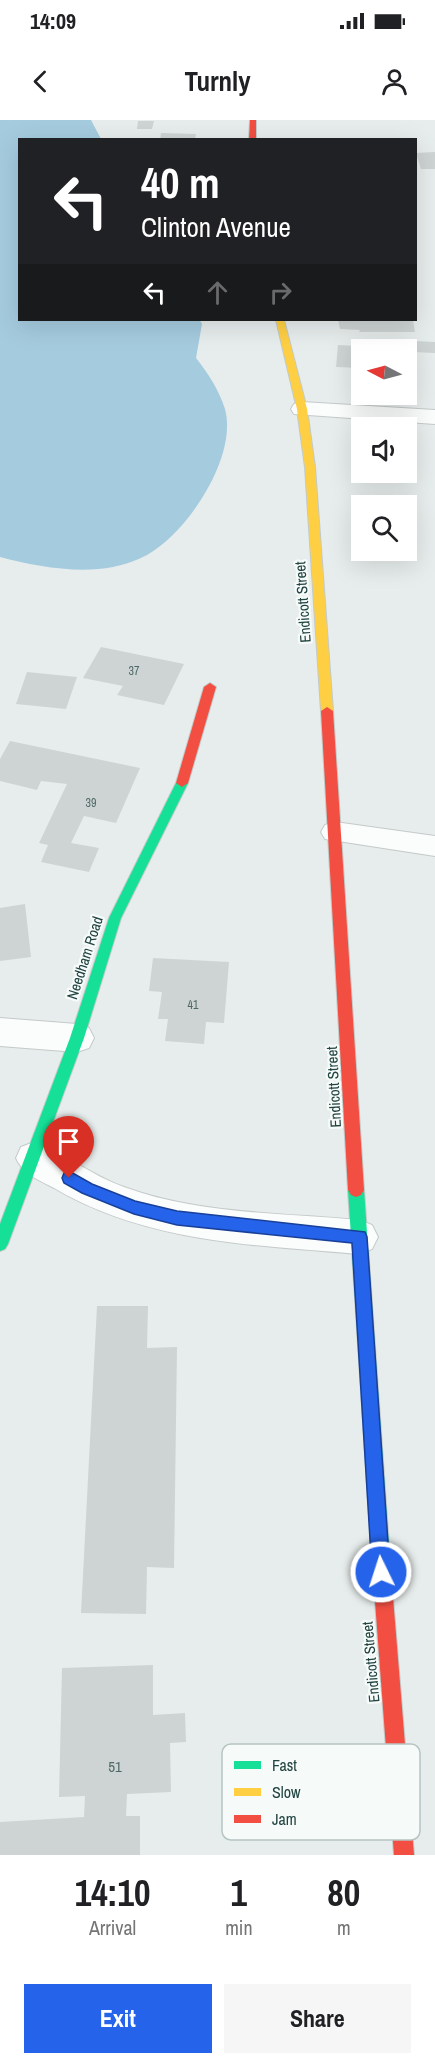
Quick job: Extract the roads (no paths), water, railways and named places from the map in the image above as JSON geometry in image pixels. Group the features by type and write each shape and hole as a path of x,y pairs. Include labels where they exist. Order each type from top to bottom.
{"main road":[{"path":"252,138 253,120"},
{"name":"Endicott Street","path":"280,321 302,409 310,468 335,832 370,1419 395,1744"},
{"name":"Needham Road","path":"0,1244 78,1038 115,918 185,777 210,687"},
{"name":"Endicott Street","path":"403,1840 404,1855"}],"street":[{"path":"302,409 435,417"},
{"path":"0,1032 78,1038"},
{"path":"34,1158 87,1188 134,1208 167,1215 360,1237"}],"lane":[{"path":"335,832 435,846"}],"water":[{"path":"0,120 91,120 100,138 18,138 18,321 200,321 202,324 196,358 213,382 225,409 227,428 224,449 217,470 193,512 178,530 147,555 113,567 85,570 41,566 0,557"}]}
